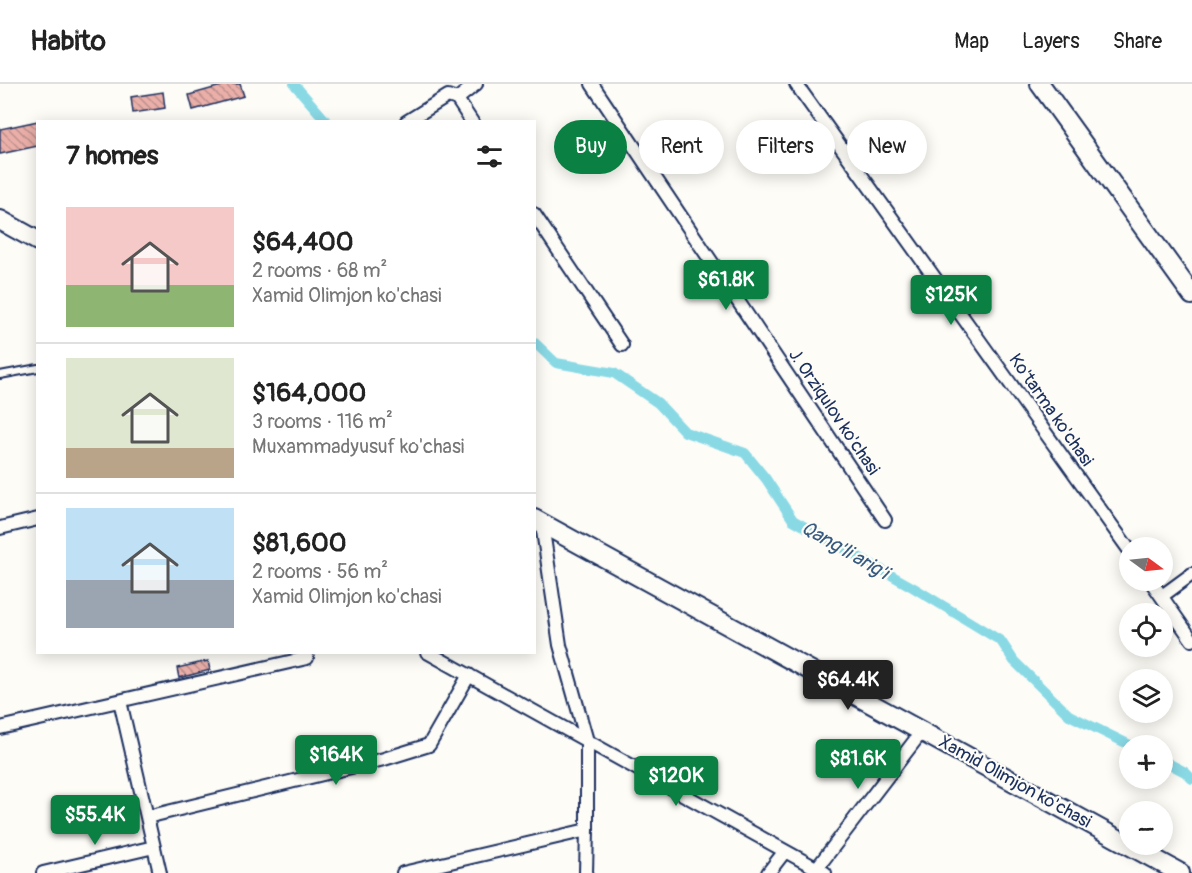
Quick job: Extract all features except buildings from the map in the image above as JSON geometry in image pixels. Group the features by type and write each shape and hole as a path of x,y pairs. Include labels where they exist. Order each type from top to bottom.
{"main road":[{"path":"1040,84 1192,296"},
{"path":"0,220 36,240"},
{"name":"Xamid Olimjon ko'chasi","path":"538,521 923,730 1180,873"}],"street":[{"path":"457,99 476,84"},
{"name":"J. Orziqulov ko'chasi","path":"592,84 885,520"},
{"name":"Ko'tarma ko'chasi","path":"796,84 1120,537"},
{"path":"409,120 448,96 457,99 471,120"},
{"path":"536,217 622,345"},
{"path":"0,528 36,519"},
{"path":"538,521 560,645 587,741 586,873"},
{"path":"1162,596 1192,574"},
{"path":"1158,591 1192,640"},
{"path":"431,654 821,871 923,730"},
{"path":"0,728 307,658"},
{"path":"147,817 384,759 429,745 469,675"},
{"path":"120,701 160,873"},
{"path":"403,873 587,830"},
{"path":"43,873 154,848"},
{"path":"768,873 785,851"}],"lane":[{"path":"0,375 36,368"}],"waterway":[{"name":"Qang'li arig'i","path":"294,84 325,120"},
{"name":"Qang'li arig'i","path":"536,344 556,363 614,373 658,403 685,432 745,453 766,479 793,520 914,588 1001,641 1014,661 1069,715 1119,740"},
{"name":"Qang'li arig'i","path":"1173,766 1192,779"}]}
